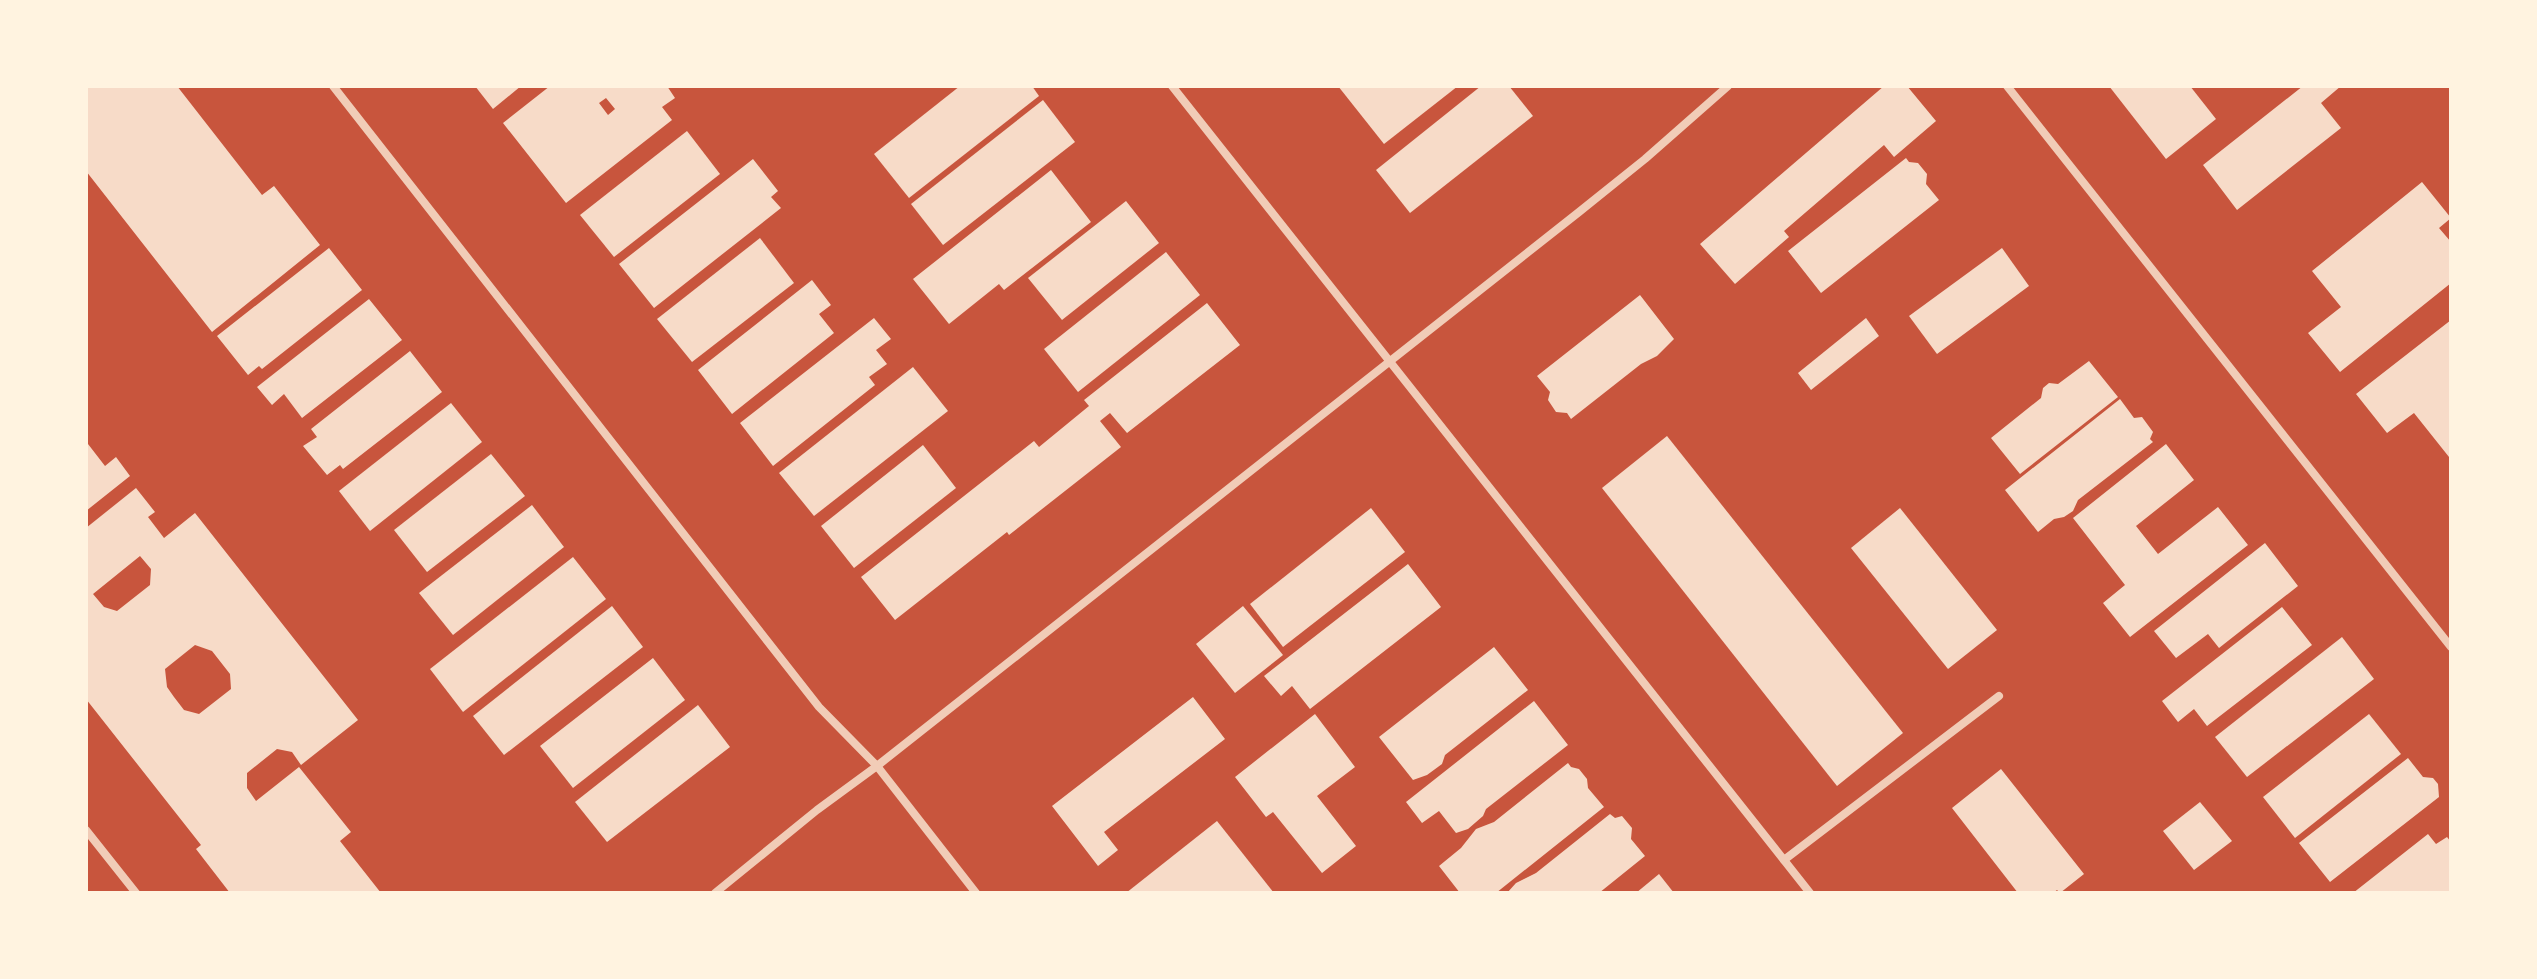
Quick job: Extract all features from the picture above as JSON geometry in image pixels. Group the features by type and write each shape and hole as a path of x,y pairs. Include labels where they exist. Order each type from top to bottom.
{"street":[{"path":"333,86 819,707 877,766 976,893"},
{"path":"1172,86 1810,893"},
{"path":"715,893 1645,159 1728,86"},
{"path":"2007,86 2451,647"},
{"path":"1784,860 1999,696"},
{"path":"86,830 136,893"}],"building":[{"path":"86,86 177,86 262,195 274,186 320,245 212,332 86,171"},
{"path":"475,86 521,86 493,109"},
{"path":"550,86 667,86 675,98 662,107 672,120 566,203 503,123","holes":["606,98 615,109 608,115 599,103"]},
{"path":"960,86 1032,86 1039,96 909,198 874,154"},
{"path":"1338,86 1458,86 1384,144"},
{"path":"1481,86 1509,86 1533,116 1410,213 1376,170"},
{"path":"1884,86 1907,86 1936,121 1894,157 1884,145 1784,231 1789,237 1735,284 1700,244"},
{"path":"2109,86 2190,86 2216,119 2166,159"},
{"path":"2303,86 2341,86 2321,103 2341,128 2237,210 2203,165"},
{"path":"1043,100 1075,142 943,245 911,204"},
{"path":"687,131 720,174 614,257 580,215"},
{"path":"1906,158 1909,162 1918,163 1927,174 1926,184 1939,200 1821,293 1788,251"},
{"path":"753,159 778,191 771,197 781,208 654,308 619,264"},
{"path":"1051,170 1091,222 1004,290 999,284 949,324 913,279"},
{"path":"2422,182 2451,218 2439,228 2451,242 2451,283 2340,372 2308,333 2341,307 2312,271"},
{"path":"1126,201 1159,243 1062,320 1028,278"},
{"path":"760,238 794,283 692,362 657,319"},
{"path":"329,248 362,290 262,369 259,366 248,375 217,336"},
{"path":"2002,248 2029,286 1937,354 1909,316"},
{"path":"1166,252 1200,295 1078,392 1044,349"},
{"path":"812,280 831,305 819,314 834,333 732,414 698,370"},
{"path":"1640,295 1674,339 1657,356 1641,364 1571,419 1567,413 1556,412 1548,400 1550,392 1537,376"},
{"path":"369,299 402,340 302,418 284,394 272,405 257,387"},
{"path":"1207,303 1240,345 1127,433 1110,413 1100,421 1121,447 895,620 861,577 1034,441 1039,447 1089,406 1084,400"},
{"path":"874,318 891,339 876,350 887,364 869,377 875,385 773,466 740,423"},
{"path":"1866,318 1879,336 1811,390 1798,373"},
{"path":"2451,320 2449,457 2414,413 2387,433 2356,394"},
{"path":"410,351 442,392 343,469 340,465 327,475 303,446 317,437 311,429"},
{"path":"2089,361 2118,397 2020,474 1991,438 2041,398 2043,388 2049,383 2058,384"},
{"path":"913,367 948,411 814,516 779,473"},
{"path":"2120,399 2134,418 2142,417 2153,432 2150,439 2153,442 2078,500 2073,511 2054,519 2038,532 2005,490"},
{"path":"451,403 482,442 370,531 339,491"},
{"path":"1667,436 1903,733 1837,786 1602,488"},
{"path":"88,444 105,466 116,457 130,476 86,511 86,446"},
{"path":"2166,444 2194,480 2136,526 2158,554 2218,507 2248,545 2130,637 2103,603 2125,585 2073,518"},
{"path":"923,445 956,488 854,568 821,526"},
{"path":"491,454 525,496 427,572 394,530"},
{"path":"136,488 155,512 148,517 164,538 195,513 358,720 301,765 292,752 277,749 247,773 247,788 256,801 299,767 351,832 340,841 381,893 230,893 196,849 201,845 86,699 86,528","holes":["140,556 151,569 150,585 117,611 104,607 93,594","195,645 212,651 230,674 231,689 199,714 184,710 174,697 167,687 165,669"]},
{"path":"532,505 564,547 453,635 419,593"},
{"path":"1371,508 1405,552 1283,647 1250,604"},
{"path":"1900,508 1997,630 1948,669 1851,548"},
{"path":"2265,543 2298,586 2219,648 2208,634 2176,658 2154,631"},
{"path":"573,557 606,599 463,712 430,669"},
{"path":"1408,564 1441,607 1310,709 1292,686 1281,696 1264,676"},
{"path":"612,606 643,647 504,755 473,716"},
{"path":"1243,606 1283,655 1235,693 1196,644"},
{"path":"2282,607 2312,645 2207,726 2194,709 2178,722 2162,701"},
{"path":"2342,637 2374,679 2247,777 2215,737"},
{"path":"1494,647 1528,690 1445,755 1442,764 1413,780 1379,737"},
{"path":"653,658 685,700 573,788 540,746"},
{"path":"1193,697 1225,739 1104,832 1118,850 1098,866 1052,806"},
{"path":"1534,701 1568,745 1486,809 1483,816 1468,829 1456,833 1439,811 1422,823 1406,802"},
{"path":"698,705 730,747 607,842 575,802"},
{"path":"1315,714 1355,767 1317,796 1356,846 1322,873 1273,812 1266,817 1235,777"},
{"path":"2369,714 2401,754 2295,838 2263,797"},
{"path":"2408,758 2423,777 2433,778 2438,784 2439,797 2330,882 2299,843"},
{"path":"1568,763 1579,769 1587,779 1588,788 1604,807 1496,893 1460,893 1439,866 1461,848 1476,829 1494,822"},
{"path":"2001,769 2084,874 2060,893 2057,890 2053,893 2018,893 1952,808"},
{"path":"2200,802 2232,841 2194,870 2163,831"},
{"path":"1610,814 1615,818 1622,816 1632,828 1631,839 1645,856 1599,893 1507,893 1516,883 1536,873"},
{"path":"1217,821 1274,893 1126,893"},
{"path":"2428,834 2436,844 2447,837 2451,842 2451,893 2353,893"},
{"path":"1659,874 1674,893 1636,893"}]}
